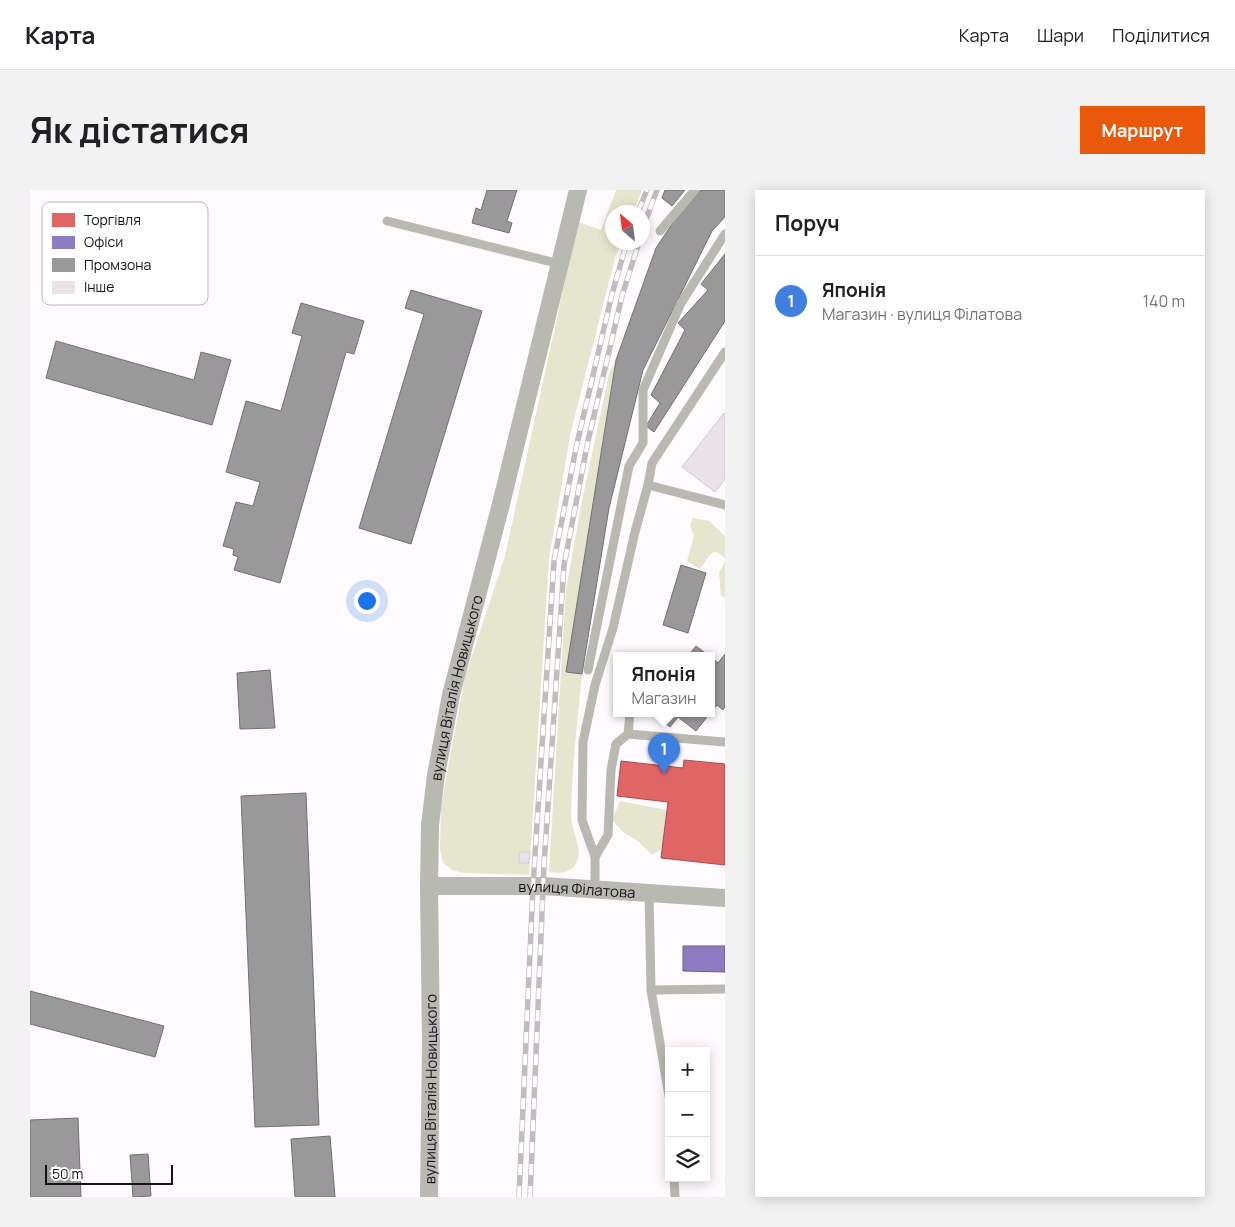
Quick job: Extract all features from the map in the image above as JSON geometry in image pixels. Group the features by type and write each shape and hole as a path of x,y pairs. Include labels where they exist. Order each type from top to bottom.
{"street":[{"name":"вулиця Віталія Новицького","path":"429,1197 431,1042 429,886 430,825 435,784 451,695 578,190"},
{"name":"вулиця Філатова","path":"429,886 543,886 725,898"}],"lane":[{"path":"660,231 695,190"},
{"path":"387,221 560,264"},
{"path":"588,670 629,466 643,443 643,390 680,303 725,234"},
{"path":"595,890 595,857 582,820 583,742 595,685 613,628 652,462 725,352"},
{"path":"648,485 725,504"},
{"path":"628,734 630,717"},
{"path":"595,857 608,835 611,770 616,744 628,734 725,742"},
{"path":"649,893 651,990 668,1092"},
{"path":"651,990 725,989"},
{"path":"674,1182 675,1197"}],"green space":[{"path":"616,190 642,190 636,205 610,205"},
{"path":"605,219 605,250 618,250 571,431 549,558 529,875 463,873 452,870 443,863 440,849 441,807 465,677 505,556 578,222 601,230"},
{"path":"616,360 567,672 582,674 571,816 579,850 577,861 572,868 562,873 553,873 549,872 566,590 582,501 609,374"},
{"path":"693,518 709,521 725,536 725,558 717,552 711,553 700,569 687,561 694,535 690,526"},
{"path":"725,562 725,597 721,596 719,572"},
{"path":"620,801 667,810 663,848 652,855 638,841 623,832 612,820"}],"building: Торгівля":[{"path":"684,760 725,764 725,865 661,858 668,802 617,796 621,761 683,768"}],"building: Офіси":[{"path":"683,946 725,946 725,972 683,971"}],"building: Промзона":[{"path":"487,190 517,190 507,221 512,223 509,233 472,223 476,208 481,210"},
{"path":"665,190 685,190 672,206 662,198"},
{"path":"701,190 725,190 725,217 712,231 643,370 609,508 582,674 566,672 616,360 656,248 676,218"},
{"path":"725,254 725,321 654,432 646,426 660,403 651,395 685,330 678,323 708,290 701,284"},
{"path":"411,290 482,311 411,544 359,528 424,314 405,308"},
{"path":"301,303 364,321 354,354 346,352 280,583 234,570 238,557 233,555 234,549 223,546 236,502 253,506 260,482 226,472 246,401 281,411 302,336 292,333"},
{"path":"56,341 194,380 201,352 231,360 212,425 46,378"},
{"path":"681,565 706,573 688,633 663,625"},
{"path":"696,646 704,652 691,652"},
{"path":"725,654 725,707 723,710 717,705 715,707 715,660 718,663"},
{"path":"270,670 275,728 240,729 237,673"},
{"path":"658,717 678,717 670,727"},
{"path":"678,717 707,717 696,731"},
{"path":"306,793 319,1125 255,1127 241,796"},
{"path":"30,991 164,1026 155,1057 30,1024"},
{"path":"78,1118 81,1197 30,1197 30,1120"},
{"path":"330,1136 335,1197 295,1197 291,1139"},
{"path":"148,1154 151,1196 133,1197 130,1155"}],"building: Інше":[{"path":"724,413 725,479 715,492 682,467"},
{"path":"519,852 530,852 529,863 519,863"}],"railway":[{"path":"641,205 647,190"},
{"path":"650,209 657,190"},
{"path":"519,1197 533,886 554,561 576,448 612,294 625,250"},
{"path":"530,1197 544,865 564,565 588,441 622,296 636,250"}],"place":[{"name":"Японія","path":"664,774"}]}
